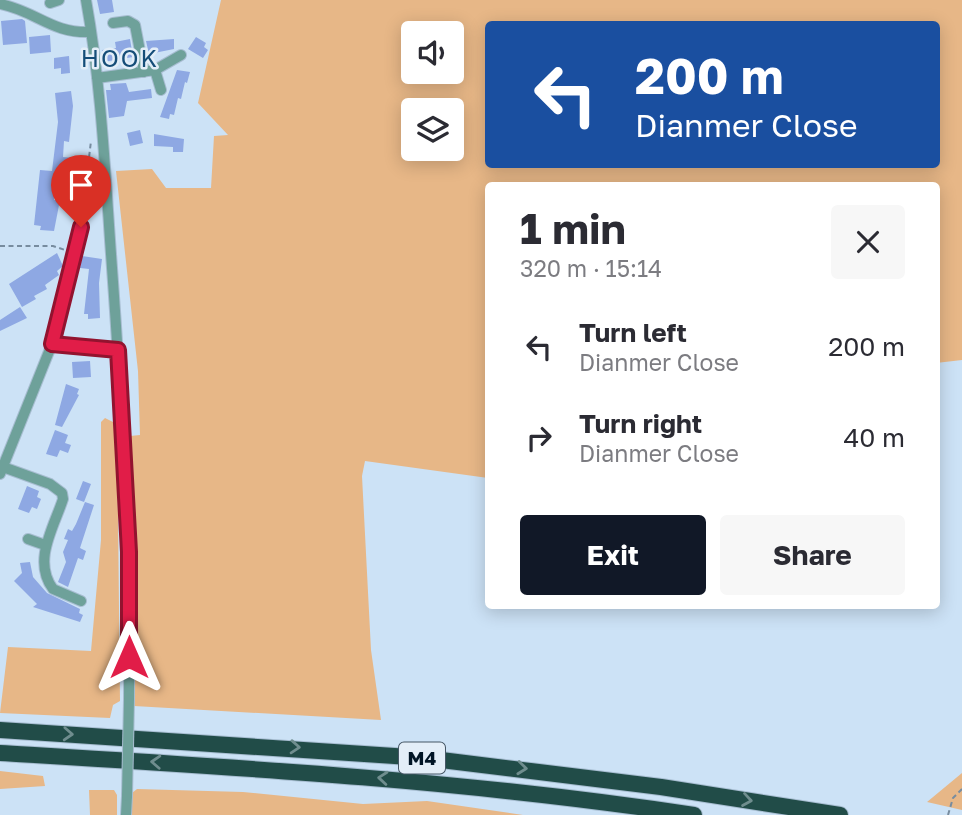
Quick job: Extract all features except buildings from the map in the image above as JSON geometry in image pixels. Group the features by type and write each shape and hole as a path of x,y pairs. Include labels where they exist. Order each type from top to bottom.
{"highway":[{"name":"M4","path":"0,730 425,758 647,785 840,815"},
{"name":"M4","path":"0,752 339,774 536,793 694,815"}],"street":[{"path":"86,0 97,78 96,139 118,350 129,552 126,815"},
{"path":"0,4 29,14 65,32 92,32"},
{"path":"113,23 128,21 135,25 150,71 161,90"},
{"path":"97,78 150,71 181,55"},
{"path":"81,227 52,344 2,470 50,484 62,492 60,509 45,545 45,566 53,589 81,601"},
{"path":"52,344 118,350"},
{"path":"28,539 45,545"}],"path":[{"path":"81,227 96,139"},
{"path":"0,246 53,246 75,255"},
{"path":"948,815 950,803 962,789"}],"shaded area":[{"path":"221,0 962,0 962,360 940,363 940,182 485,182 485,478 365,461 362,476 371,650 381,720 134,706 129,445 130,436 140,435 138,371 116,171 152,169 166,188 211,188 214,136 228,135 198,103"},
{"path":"105,418 117,424 120,701 113,705 110,718 0,713 8,647 91,651 101,540 101,422"},
{"path":"0,771 43,776 45,786 0,789"},
{"path":"962,773 962,810 927,802"},
{"path":"137,789 243,792 363,804 427,801 523,815 132,815 132,793"},
{"path":"89,790 114,790 117,795 117,815 90,815"}],"district":[{"name":"HOOK","path":"120,59"}],"route":[{"path":"81,227 52,344 118,350 129,552 129,657"}]}
